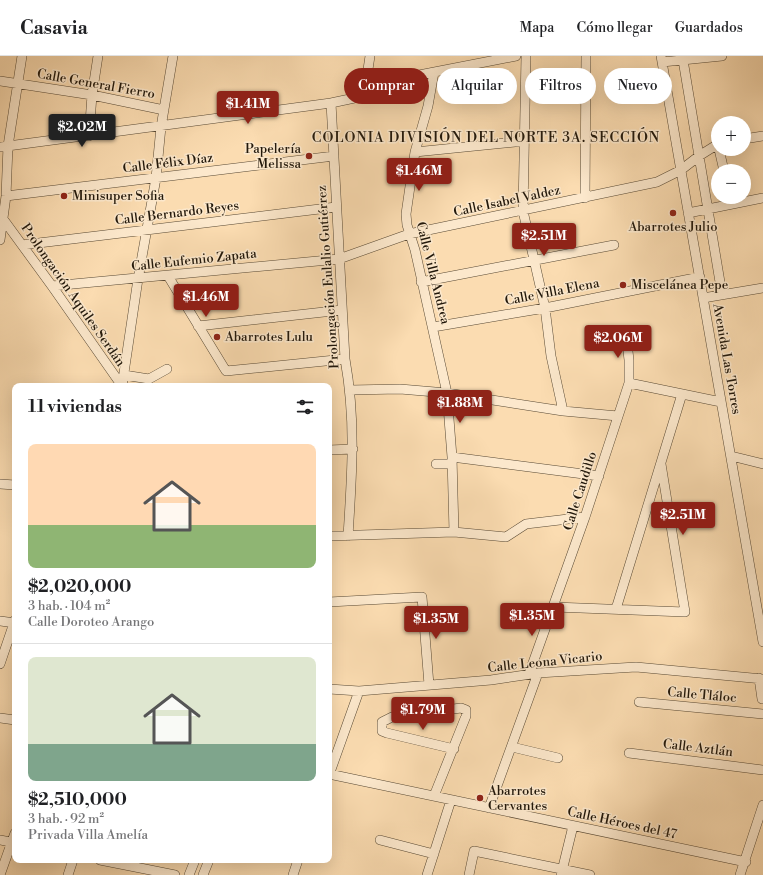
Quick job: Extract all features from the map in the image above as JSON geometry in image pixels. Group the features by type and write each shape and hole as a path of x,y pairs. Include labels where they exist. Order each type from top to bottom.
{"street":[{"path":"0,240 6,196 4,147 18,84 22,56"},
{"path":"89,136 92,95 98,56"},
{"path":"123,383 138,279 156,178 161,126 173,56"},
{"path":"368,68 370,56"},
{"path":"429,73 516,56"},
{"path":"526,56 523,211 545,308 550,356 563,411"},
{"path":"586,56 586,198"},
{"path":"662,59 722,56"},
{"name":"Avenida Las Torres","path":"662,59 721,402 760,602 763,642"},
{"path":"677,59 709,208 722,294"},
{"name":"Calle Villa Andrea","path":"434,72 428,106 415,152 406,214 409,234 415,250 447,393 452,461 454,532"},
{"name":"Calle General Fierro","path":"0,81 92,95 164,110"},
{"path":"4,147 344,100"},
{"name":"Prolongación Eulalio Gutiérrez","path":"331,103 345,359 350,390 353,449 348,536"},
{"path":"751,139 763,136"},
{"path":"415,152 525,141"},
{"name":"Calle Isabel Valdez","path":"339,259 409,234 657,182 681,170 711,148"},
{"name":"Calle Félix Díaz","path":"6,196 334,156"},
{"path":"751,199 763,198"},
{"path":"688,213 720,204"},
{"name":"Calle Bernardo Reyes","path":"22,245 336,207"},
{"name":"Prolongación Aquiles Serdán","path":"3,218 120,383"},
{"path":"421,282 614,245"},
{"name":"Calle Eufemio Zapata","path":"52,286 339,259"},
{"path":"168,276 226,371 345,359"},
{"name":"Calle Villa Elena","path":"433,327 545,308 700,277"},
{"path":"703,298 763,288"},
{"path":"198,326 342,310"},
{"name":"Calle Caudillo","path":"489,808 512,747 554,607 629,384 629,360 626,334"},
{"path":"124,375 148,379 167,369"},
{"path":"629,384 721,402"},
{"path":"350,390 400,389 447,393 563,411 618,416"},
{"path":"616,609 682,394"},
{"path":"332,450 353,449"},
{"path":"731,456 763,464"},
{"path":"436,464 452,461 599,476"},
{"path":"554,607 685,612 661,464"},
{"path":"0,484 12,485"},
{"path":"332,536 454,532 506,537 526,524 585,517"},
{"path":"332,602 422,597 429,685"},
{"path":"0,621 12,622"},
{"path":"0,664 12,630"},
{"name":"Calle Leona Vicario","path":"332,689 359,691 491,680 534,674 636,667 761,678"},
{"path":"761,678 763,701"},
{"path":"332,766 359,691"},
{"name":"Calle Tláloc","path":"639,702 763,714"},
{"path":"434,796 454,749 466,716 466,710 461,708 392,717 382,722 382,731 387,733 454,749"},
{"path":"0,718 12,720"},
{"path":"512,747 558,758"},
{"name":"Calle Aztlán","path":"629,753 763,770"},
{"name":"Calle Héroes del 47","path":"332,775 746,862"},
{"path":"427,875 451,800"},
{"path":"740,875 746,862 763,805"},
{"path":"562,872 573,826"},
{"path":"0,840 12,843"},
{"path":"380,840 434,854"},
{"path":"0,875 12,845"},
{"path":"469,875 474,851 562,872 590,875"},
{"path":"68,875 72,863"},
{"path":"111,863 135,871 175,875"},
{"path":"189,875 194,863"},
{"path":"203,875 208,863"},
{"path":"293,875 297,863"}],"place":[{"name":"Papelería Melissa","path":"309,156"},
{"name":"Minisuper Sofia","path":"64,196"},
{"name":"Abarrotes Julio","path":"673,213"},
{"name":"Miscelánea Pepe","path":"623,285"},
{"name":"Abarrotes Lulu","path":"217,337"},
{"name":"Abarrotes Cervantes","path":"480,798"}],"district":[{"name":"COLONIA DIVISIÓN DEL NORTE 3A. SECCIÓN","path":"486,138"}]}
